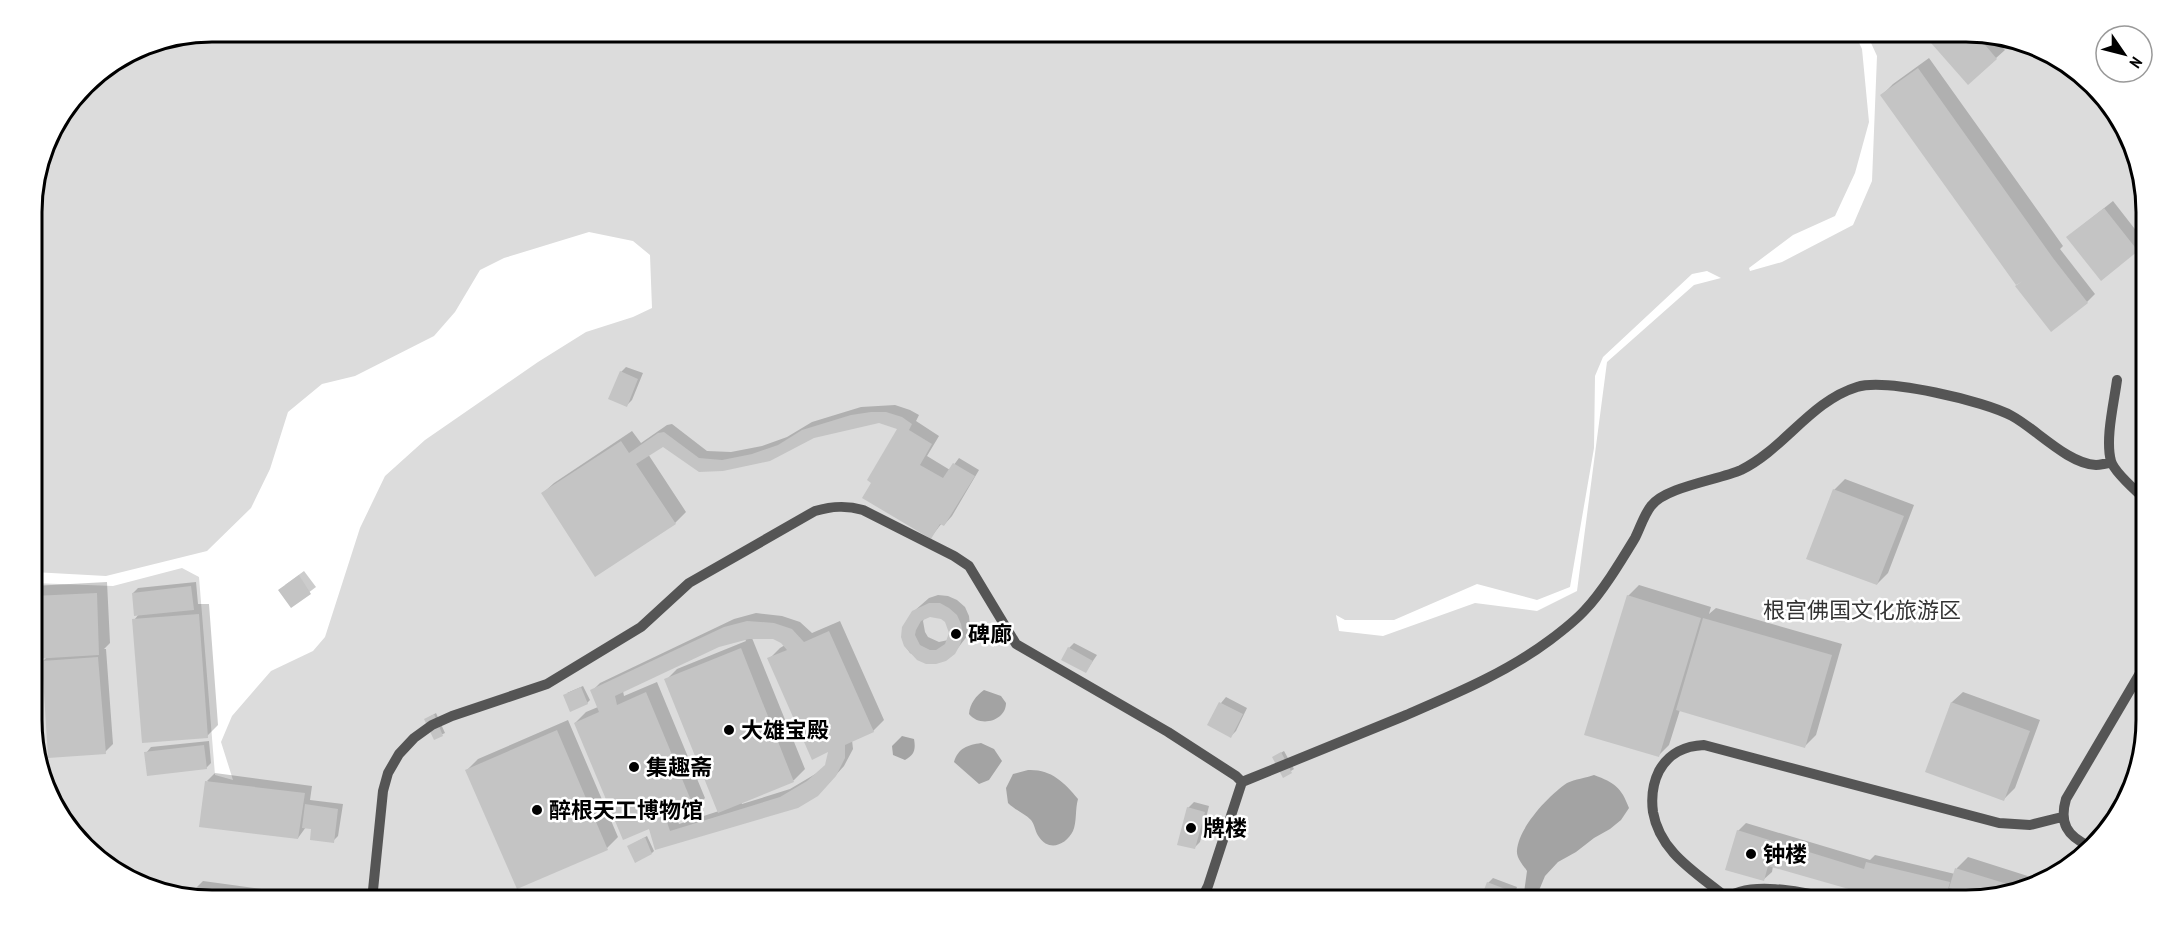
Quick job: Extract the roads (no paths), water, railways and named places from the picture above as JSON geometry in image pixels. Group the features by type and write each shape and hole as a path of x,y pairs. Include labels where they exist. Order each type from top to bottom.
{"lane":[{"path":"2117,380 2110,438 2111,463 2136,491"},
{"path":"1206,890 1242,782 1473,686 1549,641 1584,612 1634,539 1652,504 1673,491 1743,469 1772,450 1835,396 1858,386 1878,384 1977,402 2013,416 2071,457 2095,465 2111,463"},
{"path":"373,890 383,791 388,773 399,754 414,738 432,725 452,716 547,684 641,627 689,584 815,511 832,506 852,506 863,510 962,561 969,566 1016,644 1168,732 1242,782"},
{"path":"2084,842 2074,836 2064,823 2062,817 2066,799 2136,680"},
{"path":"1715,890 1671,852 1660,835 1655,819 1652,788 1660,769 1667,758 1690,746 1715,748 1999,823 2030,825 2062,817"}],"place":[{"name":"碑廊","path":"956,634"},
{"name":"大雄宝殿","path":"729,730"},
{"name":"集趣斋","path":"634,767"},
{"name":"醉根天工博物馆","path":"537,810"},
{"name":"牌楼","path":"1191,828"},
{"name":"钟楼","path":"1751,854"}],"park label":[{"name":"根宫佛国文化旅游区","path":"1862,610"}]}
